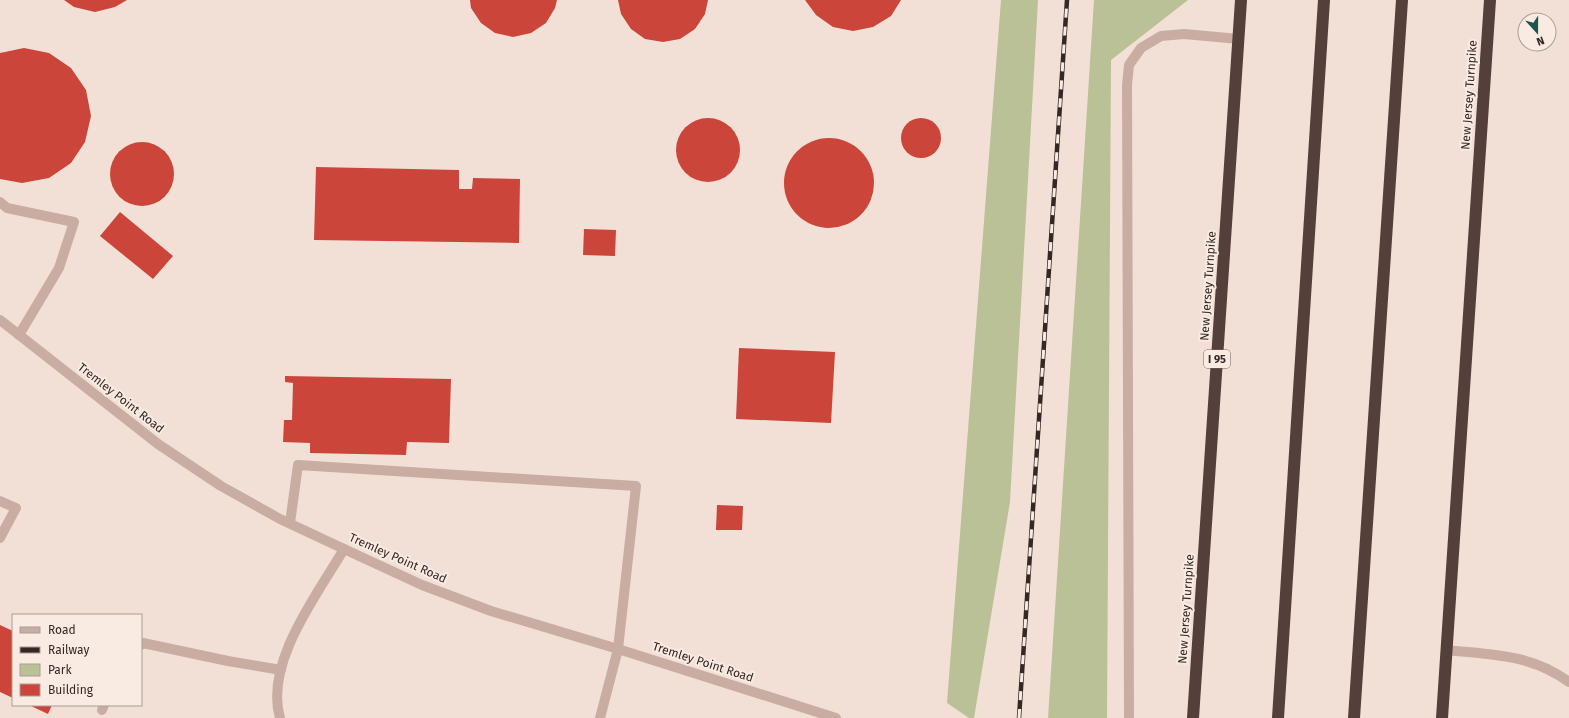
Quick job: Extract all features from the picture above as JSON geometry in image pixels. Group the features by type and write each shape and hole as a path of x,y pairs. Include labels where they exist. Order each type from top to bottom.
{"highway":[{"name":"New Jersey Turnpike","path":"1193,718 1241,0"},
{"path":"1278,718 1324,0"},
{"path":"1354,718 1402,0"},
{"name":"New Jersey Turnpike","path":"1442,718 1490,0"}],"street":[{"path":"1129,718 1127,85 1130,65 1141,48 1161,36 1184,34 1239,38"},
{"path":"0,202 7,208 74,222 59,268 19,335"},
{"name":"Tremley Point Road","path":"0,320 158,444 221,486 290,523 344,549 422,585 491,611 618,649 836,718"},
{"path":"290,523 298,464 636,486 618,649 600,718"},
{"path":"0,501 16,508 0,538"},
{"path":"280,718 277,683 285,653 344,549"},
{"path":"142,644 280,670"},
{"path":"1447,650 1519,658 1552,670 1569,682"}],"green space":[{"path":"1001,0 1038,0 1010,502 974,718 969,718 947,703"},
{"path":"1094,0 1188,0 1111,60 1107,718 1048,718"}],"building":[{"path":"64,0 127,0 115,7 95,12 74,7"},
{"path":"470,0 557,0 555,8 546,23 531,33 513,37 495,33 481,23 471,8"},
{"path":"618,0 708,0 705,14 695,29 680,39 663,42 645,39 631,29 621,14"},
{"path":"805,0 901,0 891,16 873,27 853,31 833,27 816,15"},
{"path":"24,48 49,53 71,68 86,90 91,116 85,142 71,163 49,178 22,183 0,179 0,53"},
{"path":"702,118 714,118 731,127 738,138 740,150 738,162 731,173 714,182 702,182 690,177 681,168 676,156 676,144 681,132 690,123"},
{"path":"921,118 929,120 935,124 939,130 941,138 939,146 935,152 929,156 921,158 913,156 907,152 903,146 901,138 903,130 907,124 913,120"},
{"path":"829,138 846,141 861,151 871,166 874,183 871,200 861,215 846,225 829,228 812,225 797,215 787,200 784,183 787,166 797,151 812,141"},
{"path":"142,142 154,144 165,151 172,162 174,174 172,186 165,197 154,204 142,206 130,204 119,197 112,186 110,174 112,162 119,151 130,144"},
{"path":"316,167 459,170 459,189 472,189 473,178 520,179 519,243 314,240"},
{"path":"120,212 173,256 153,279 100,236"},
{"path":"584,229 616,230 615,256 583,255"},
{"path":"739,348 835,352 831,423 736,419"},
{"path":"285,376 451,379 449,443 407,442 406,455 310,453 310,443 283,442 284,420 292,420 293,383 285,382"},
{"path":"717,505 743,506 742,530 716,530"},
{"path":"0,625 12,631 12,698 0,692"},
{"path":"31,706 52,706 48,714"}],"railway":[{"path":"1019,718 1067,0"}]}
